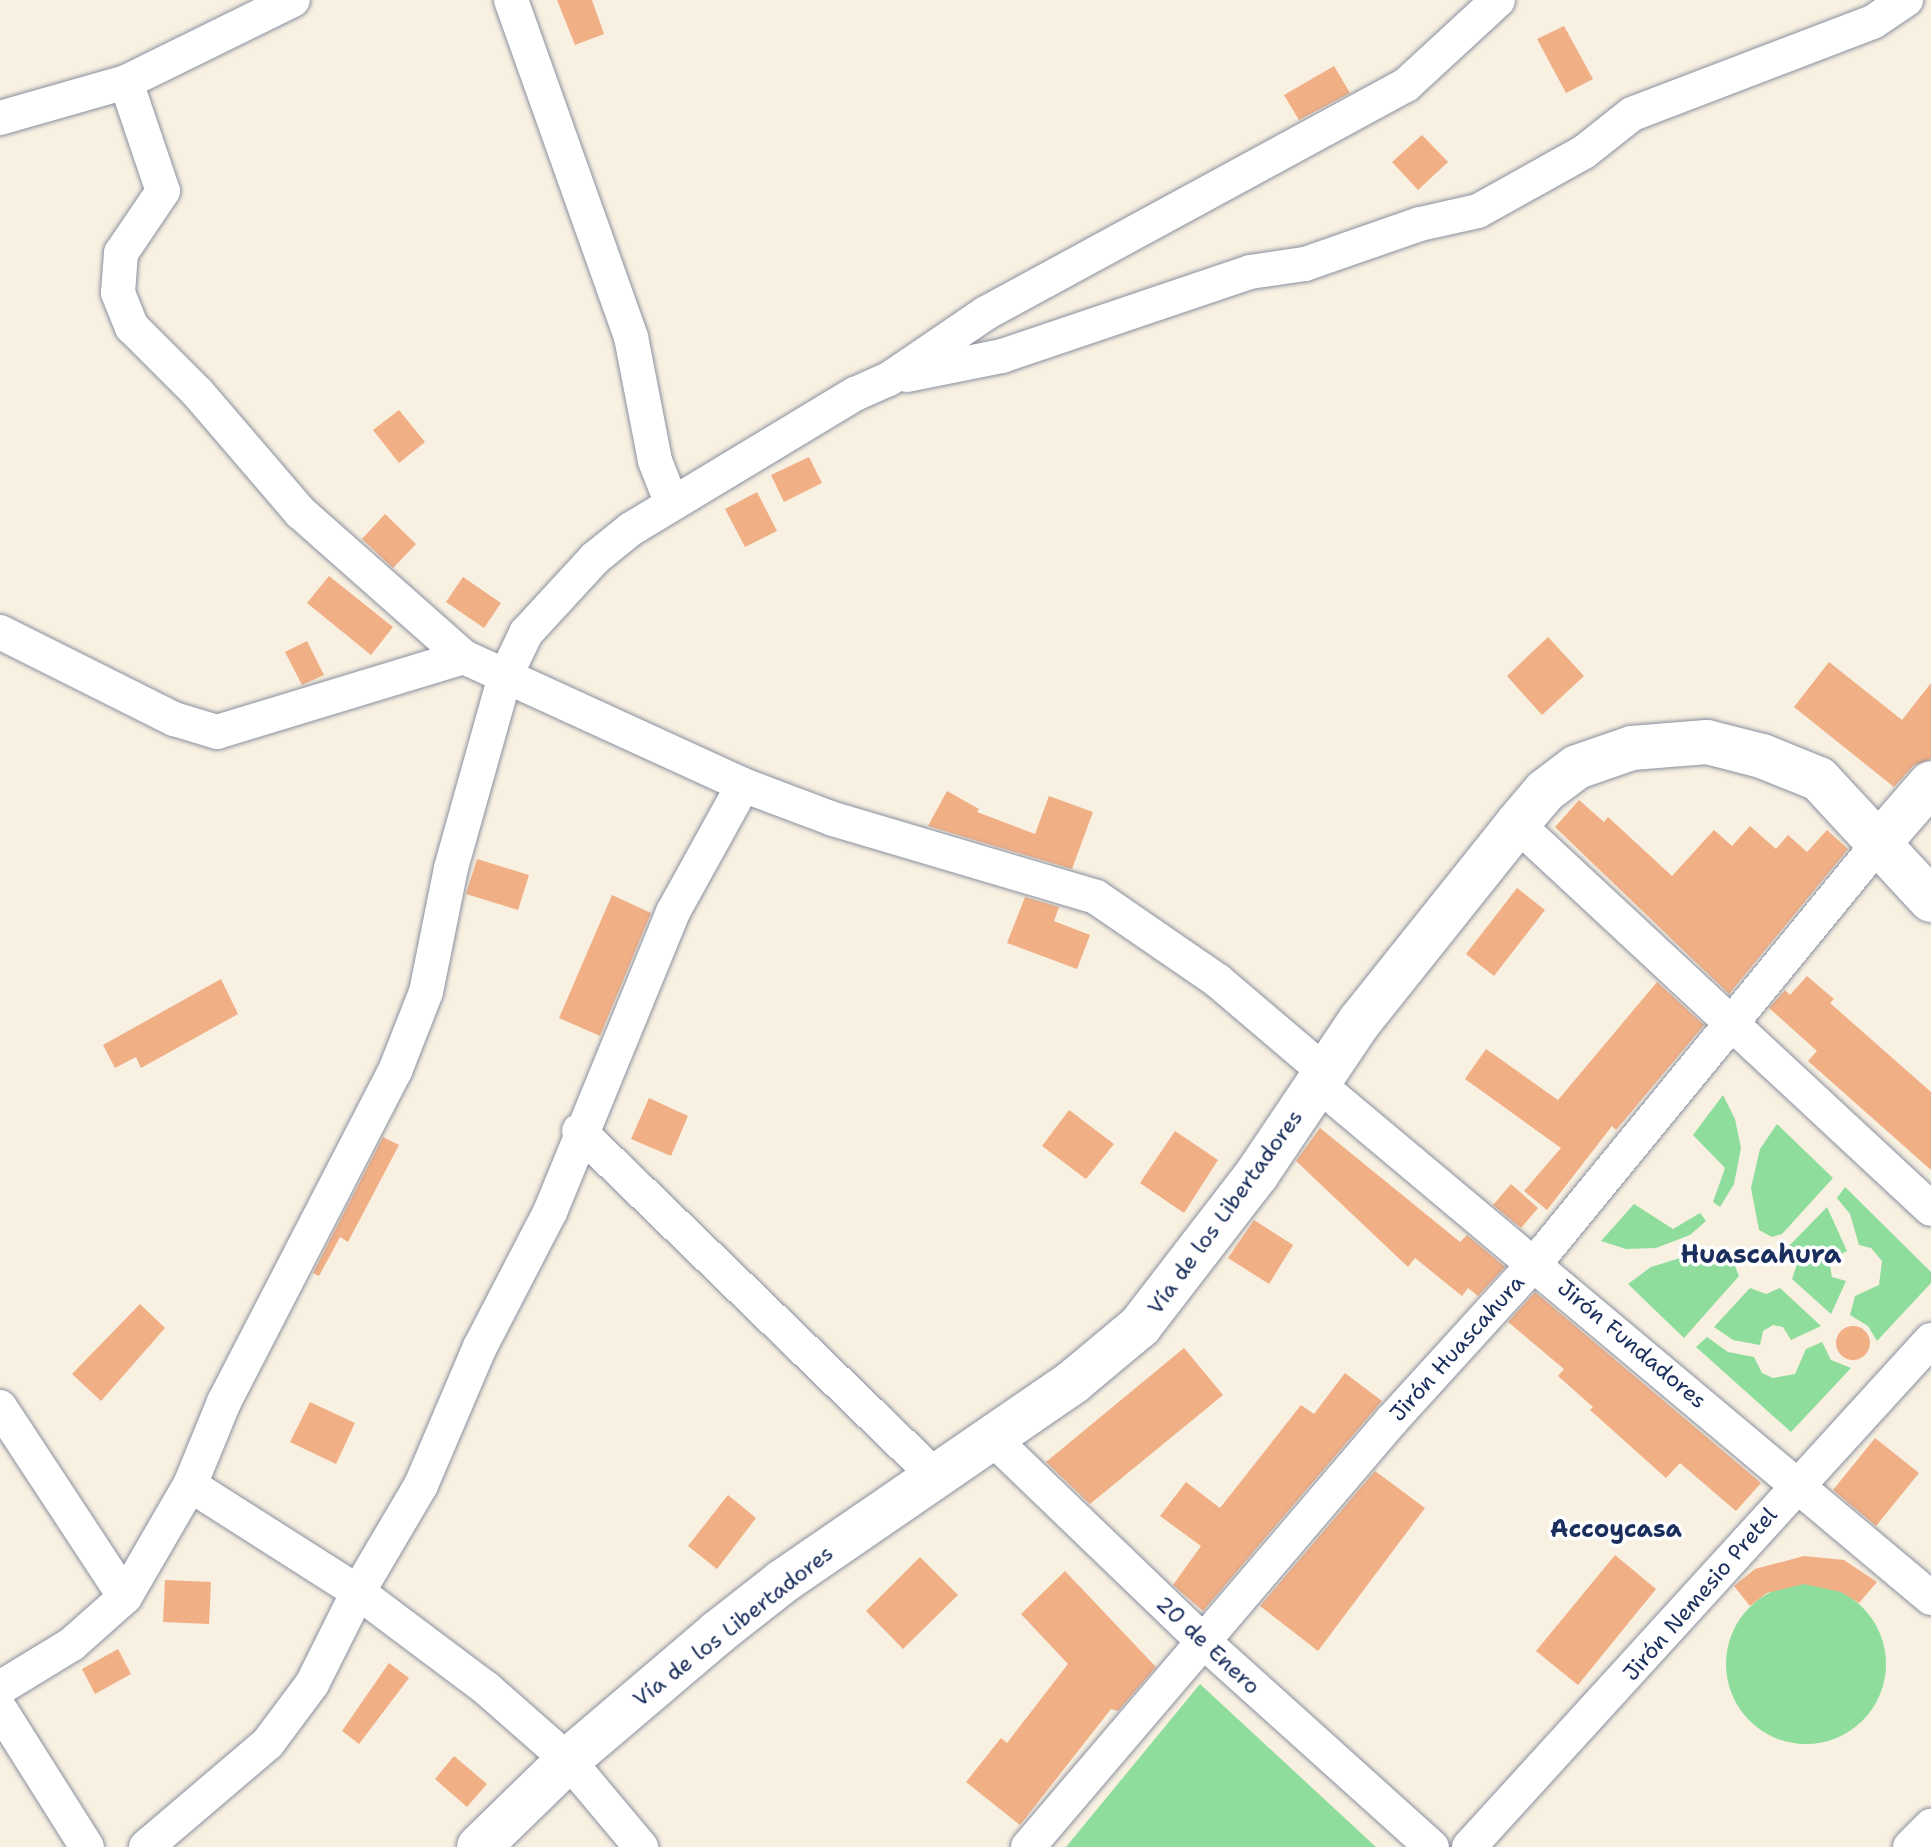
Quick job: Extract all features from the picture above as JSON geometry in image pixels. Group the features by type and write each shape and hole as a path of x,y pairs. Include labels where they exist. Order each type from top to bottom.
{"main road":[{"name":"Vía de los Libertadores","path":"479,1847 568,1760 782,1582 1074,1381 1140,1326 1322,1078 1517,824 1545,791 1577,767 1632,748 1707,742 1819,779 1931,900"},
{"path":"1879,843 1931,783"}],"street":[{"path":"0,118 126,82 293,0"},
{"path":"511,0 631,337 655,461 672,504"},
{"path":"0,1688 72,1644 125,1597 190,1485 224,1402 395,1071 421,1005 451,868 504,679 526,633 595,558 672,504 855,394 889,379 986,313 1406,85 1498,0"},
{"path":"889,379 1002,356 1250,272 1305,264 1420,224 1478,211 1584,152 1632,114 1873,22 1906,0"},
{"name":"Jirón Fundadores","path":"126,82 163,191 121,253 118,293 132,327 198,393 300,512 464,657 504,679 561,700 743,785 833,819 1096,897 1218,981 1322,1078 1931,1598"},
{"path":"0,632 174,719 217,732 464,657"},
{"path":"146,1847 268,1743 312,1684 358,1592 421,1485 480,1347 550,1212 579,1131 673,912 743,785"},
{"path":"1517,824 1931,1209"},
{"name":"Jirón Huascahura","path":"1028,1847 1392,1420 1536,1262 1879,843"},
{"path":"579,1131 935,1476"},
{"name":"Jirón Nemesio Pretel","path":"1469,1847 1931,1340"},
{"path":"0,1407 125,1597"},
{"name":"20 de Enero","path":"991,1437 1203,1641 1432,1847"},
{"path":"190,1485 358,1592 486,1688 568,1760 641,1847"},
{"path":"0,1709 87,1847"},
{"path":"1910,1847 1931,1826"}],"green space":[{"path":"1723,1095 1735,1119 1741,1148 1734,1184 1720,1207 1713,1202 1725,1168 1693,1135"},
{"path":"1777,1124 1833,1178 1782,1234 1772,1237 1759,1230 1751,1188 1760,1149"},
{"path":"1845,1187 1931,1272 1931,1283 1877,1341 1868,1326 1850,1315 1855,1296 1879,1285 1882,1261 1871,1248 1859,1245 1850,1214 1837,1198"},
{"path":"1634,1204 1673,1229 1700,1213 1706,1221 1690,1235 1656,1248 1626,1249 1601,1241"},
{"path":"1827,1207 1847,1251 1829,1260 1832,1277 1846,1281 1831,1314 1792,1279 1797,1264 1789,1246"},
{"path":"1690,1255 1732,1259 1739,1276 1684,1338 1628,1284 1651,1267"},
{"path":"1750,1288 1766,1294 1780,1288 1821,1326 1791,1340 1783,1327 1773,1325 1763,1331 1760,1345 1733,1340 1714,1327"},
{"path":"1707,1337 1728,1352 1754,1357 1762,1373 1773,1378 1795,1374 1806,1349 1822,1342 1831,1360 1851,1368 1791,1432 1696,1347"},
{"path":"1806,1584 1836,1590 1862,1608 1880,1634 1886,1664 1880,1694 1862,1720 1836,1738 1806,1744 1776,1738 1750,1720 1732,1694 1726,1664 1732,1634 1750,1608 1776,1590"},
{"path":"1200,1684 1376,1847 1066,1847"}],"building":[{"path":"557,0 592,0 604,34 575,45"},
{"path":"1564,26 1593,79 1566,93 1537,39"},
{"path":"1334,66 1350,93 1299,120 1284,95"},
{"path":"1422,135 1448,162 1418,190 1392,162"},
{"path":"399,410 425,442 399,463 373,430"},
{"path":"809,457 822,483 784,502 771,475"},
{"path":"757,492 777,531 745,547 725,509"},
{"path":"385,514 416,544 393,568 362,539"},
{"path":"329,576 393,627 371,655 307,603"},
{"path":"463,577 501,603 484,628 446,602"},
{"path":"1548,637 1584,676 1542,715 1507,676"},
{"path":"307,641 324,675 302,685 285,652"},
{"path":"1829,662 1902,720 1931,683 1931,759 1913,766 1894,787 1794,707"},
{"path":"947,791 979,809 977,812 1035,834 1049,796 1093,812 1072,869 928,826"},
{"path":"1579,800 1604,822 1608,817 1672,876 1714,830 1732,846 1750,826 1776,849 1788,835 1807,852 1827,830 1848,849 1729,994 1555,827"},
{"path":"477,859 529,875 518,910 466,894"},
{"path":"1517,888 1545,910 1494,976 1466,954"},
{"path":"612,895 651,913 600,1036 559,1018"},
{"path":"1025,897 1059,907 1054,921 1090,935 1077,969 1007,943"},
{"path":"1807,976 1834,999 1830,1003 1931,1092 1931,1170 1808,1061 1817,1051 1769,1008 1785,990 1790,995"},
{"path":"221,979 238,1014 141,1068 136,1057 115,1068 103,1045"},
{"path":"1657,982 1704,1025 1616,1130 1612,1126 1547,1210 1524,1191 1561,1148 1465,1079 1486,1049 1558,1100"},
{"path":"649,1098 688,1116 671,1156 631,1139"},
{"path":"1069,1110 1114,1144 1086,1179 1042,1146"},
{"path":"1320,1128 1460,1242 1467,1235 1505,1267 1478,1296 1468,1288 1462,1296 1415,1258 1408,1267 1296,1161"},
{"path":"1175,1131 1218,1160 1184,1213 1140,1183"},
{"path":"383,1137 399,1145 348,1242 340,1237 319,1276 313,1273"},
{"path":"1511,1184 1538,1208 1521,1228 1493,1205"},
{"path":"1254,1220 1293,1245 1269,1284 1228,1258"},
{"path":"1535,1292 1761,1483 1736,1511 1680,1463 1666,1478 1590,1410 1593,1407 1558,1376 1564,1369 1508,1322"},
{"path":"140,1304 165,1328 101,1401 72,1374"},
{"path":"1853,1326 1865,1331 1870,1343 1865,1355 1853,1360 1841,1355 1836,1343 1841,1331"},
{"path":"1184,1348 1223,1395 1090,1504 1046,1462"},
{"path":"1345,1373 1382,1401 1203,1611 1173,1585 1201,1546 1160,1516 1186,1482 1220,1508 1301,1405 1314,1414"},
{"path":"310,1402 355,1423 336,1464 290,1442"},
{"path":"1875,1438 1919,1473 1876,1526 1833,1490"},
{"path":"1375,1471 1425,1508 1318,1651 1260,1606"},
{"path":"728,1495 756,1518 717,1569 688,1546"},
{"path":"1615,1555 1656,1589 1578,1685 1536,1651"},
{"path":"1804,1556 1844,1560 1877,1582 1859,1603 1841,1592 1804,1584 1767,1593 1750,1606 1734,1586 1755,1569"},
{"path":"920,1557 958,1595 903,1649 866,1611"},
{"path":"1065,1571 1156,1667 1118,1711 1111,1709 1020,1825 966,1782 1001,1738 1007,1743 1068,1664 1021,1614"},
{"path":"165,1580 211,1582 209,1624 163,1622"},
{"path":"118,1649 131,1674 95,1694 82,1669"},
{"path":"389,1663 409,1678 359,1744 342,1731"},
{"path":"454,1756 487,1784 467,1807 435,1779"}],"district":[{"name":"Huascahura","path":"1761,1254"},
{"name":"Accoycasa","path":"1616,1530"}]}
